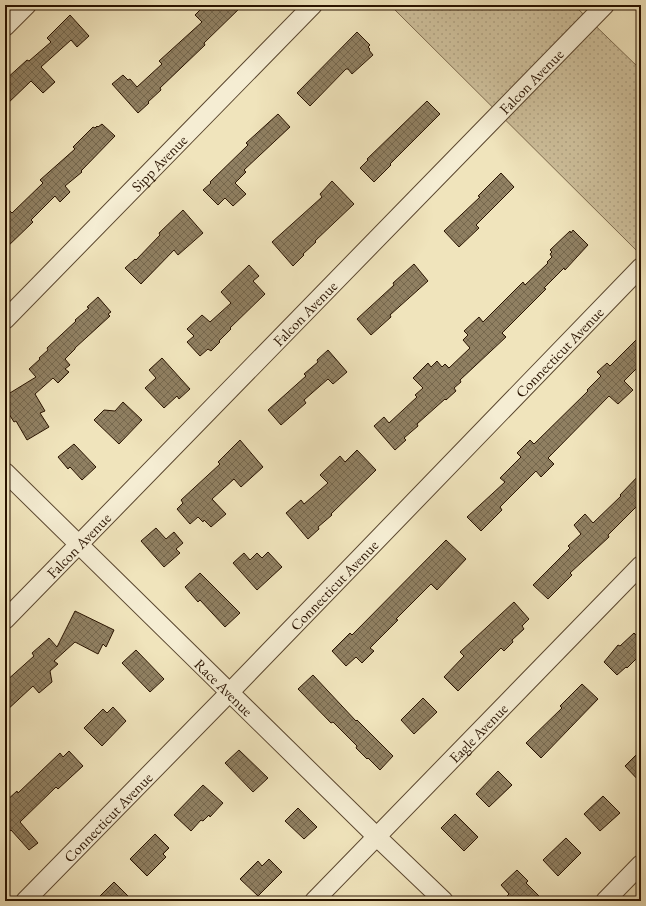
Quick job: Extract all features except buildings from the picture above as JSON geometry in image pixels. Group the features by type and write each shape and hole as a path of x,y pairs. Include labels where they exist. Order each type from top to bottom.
{"street":[{"path":"5,27 27,5"},
{"name":"Sipp Avenue","path":"5,320 313,5"},
{"name":"Falcon Avenue","path":"5,620 605,5"},
{"name":"Connecticut Avenue","path":"25,901 229,693 641,267"},
{"name":"Race Avenue","path":"5,472 229,693 444,901"},
{"name":"Eagle Avenue","path":"314,901 641,565"},
{"path":"605,901 641,864"}],"shaded area":[{"path":"390,5 574,5 641,70 641,255"}]}
